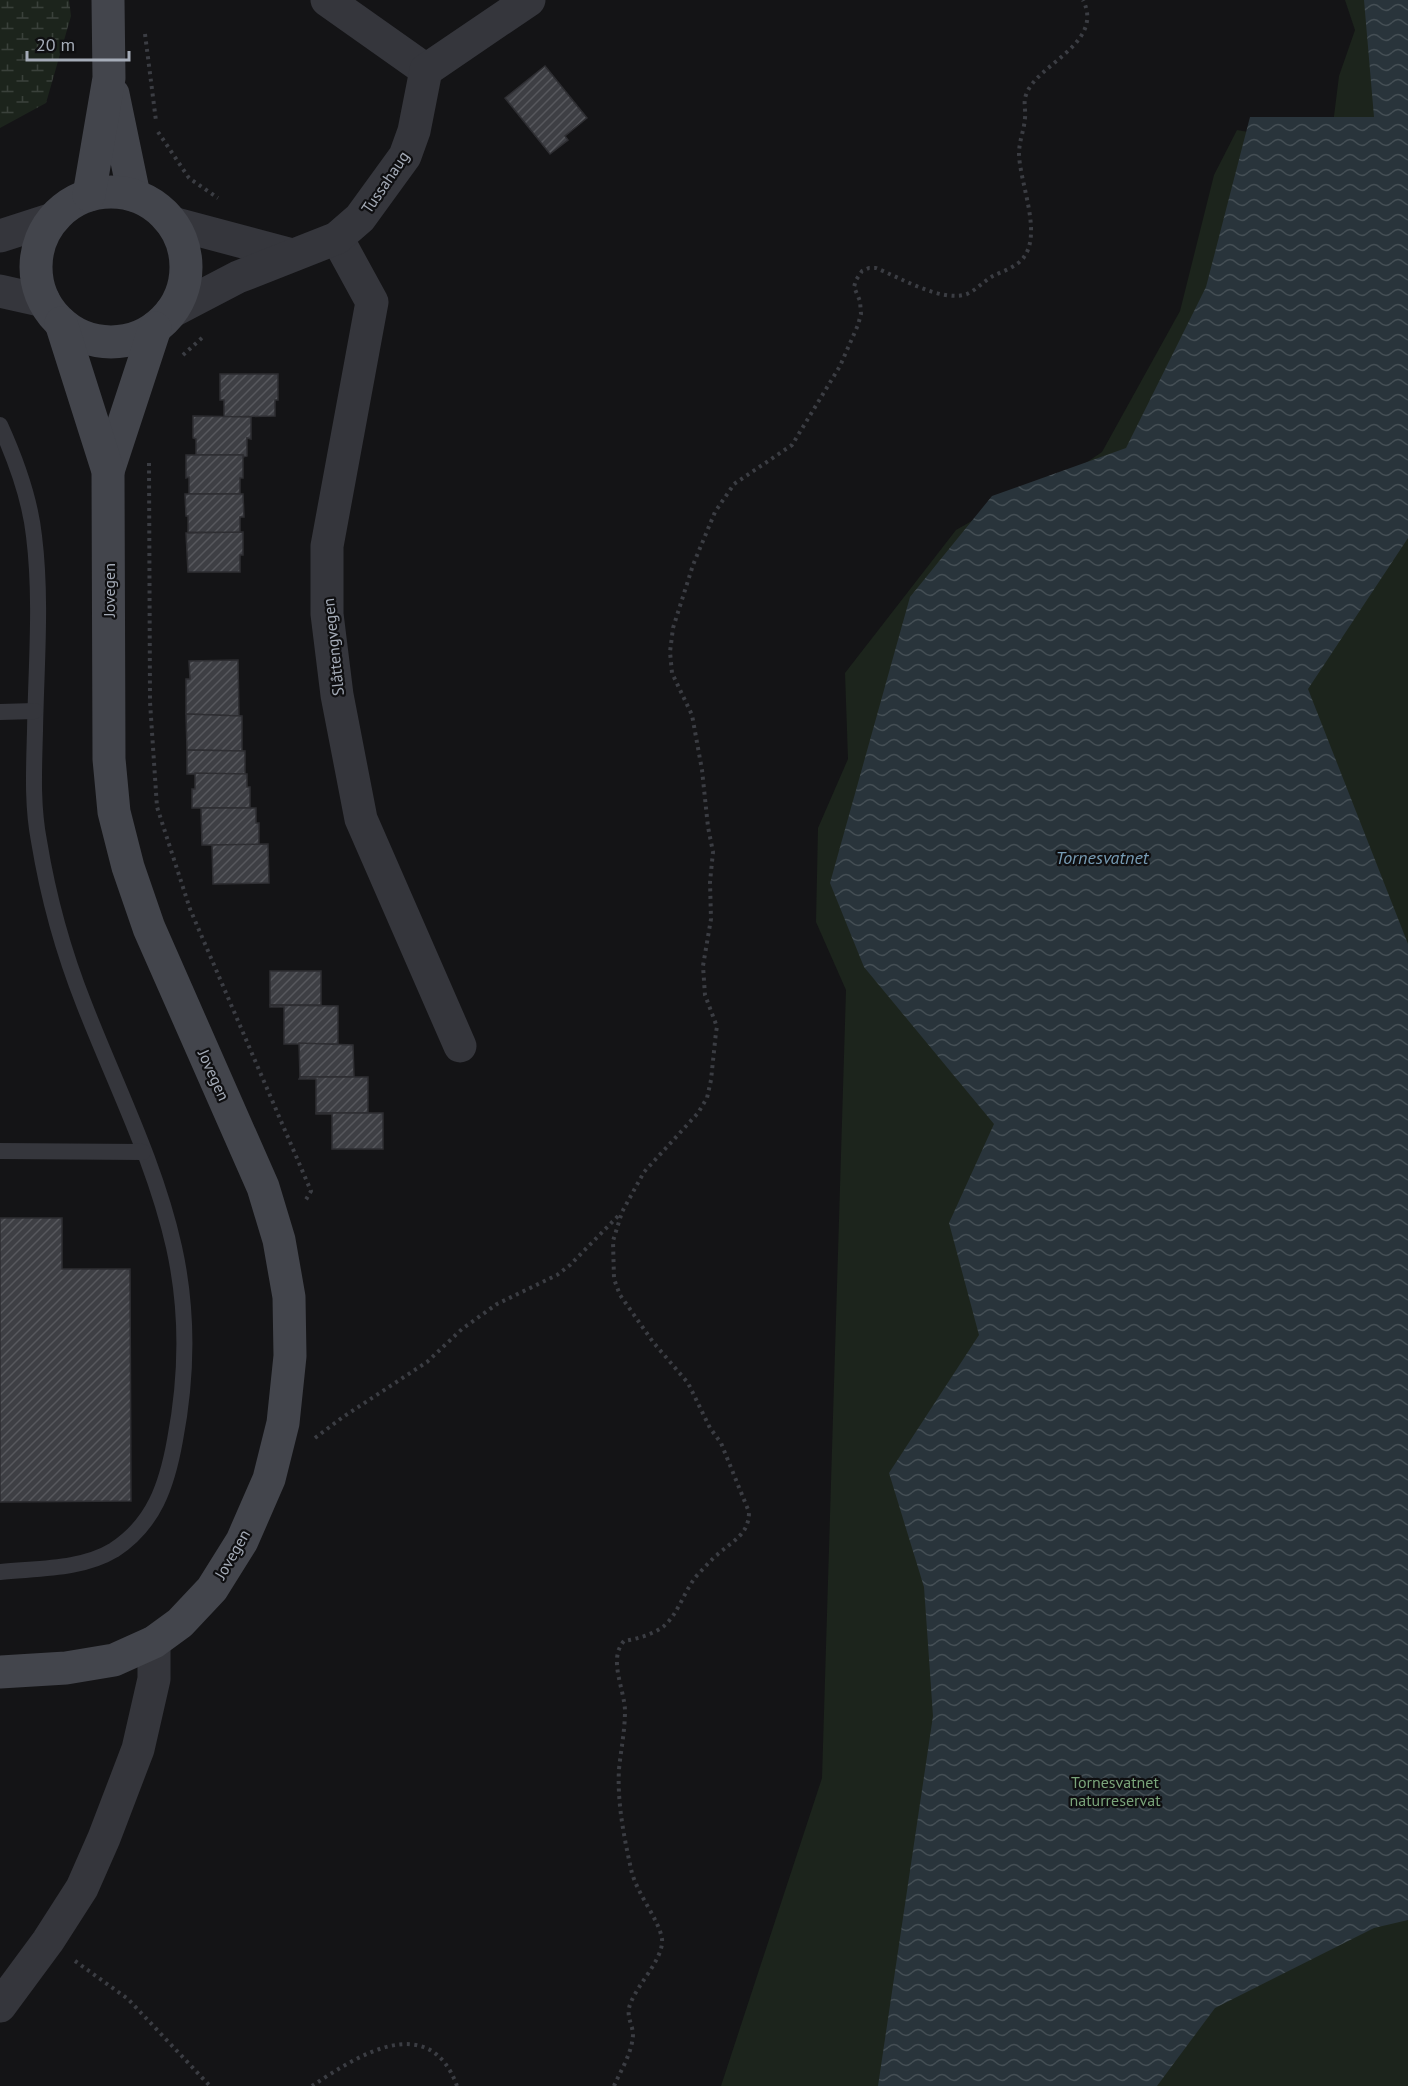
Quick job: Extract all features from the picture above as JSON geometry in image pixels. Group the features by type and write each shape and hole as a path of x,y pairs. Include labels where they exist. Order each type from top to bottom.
{"street":[{"path":"108,0 110,78 134,195"},
{"path":"327,0 426,69 529,0"},
{"name":"Tussahaug","path":"163,320 238,277 337,238 360,218 405,156 414,131 426,69"},
{"path":"89,195 110,78"},
{"path":"0,291 52,312 82,337 107,342 132,340 163,320 182,291 186,267 183,244 172,223 155,206 134,195 111,192 89,195 69,205 53,219 42,238 37,259 37,280 52,312"},
{"path":"0,236 53,219"},
{"path":"172,223 292,255"},
{"name":"Slåttengvegen","path":"337,238 372,302 327,546 327,614 337,695 361,819 460,1046"},
{"name":"Jovegen","path":"0,1672 66,1668 114,1660 154,1642 180,1623 212,1589 242,1541 269,1479 283,1423 290,1356 289,1297 279,1240 263,1187 149,928 128,867 114,812 109,759 108,471 52,312"},
{"name":"Jovegen","path":"108,471 163,320"},
{"path":"0,2006 48,1941 81,1888 104,1838 138,1749 154,1679 154,1642"}],"lane":[{"path":"0,425 22,486 34,532 37,564 34,790 38,837 48,891 83,1003 125,1101 164,1208 175,1249 182,1292 184,1341 181,1410 172,1456 160,1499 148,1518 131,1537 99,1557 86,1562 0,1572"},
{"path":"0,712 35,711"},
{"path":"0,1151 143,1152"}],"path":[{"path":"276,1450 300,1451 343,1417 427,1362 462,1329 496,1304 557,1275 570,1265 621,1212 644,1172 698,1113 707,1098 717,1027 705,995 703,966 711,919 710,882 713,852 692,715 672,673 670,652 673,628 693,565 724,496 734,484 792,445 840,366 861,314 860,301 854,287 862,271 876,268 941,295 957,296 969,293 988,278 1016,265 1024,258 1030,245 1032,225 1022,181 1019,154 1026,95 1035,81 1077,43 1083,33 1087,14 1083,0"},
{"path":"144,25 158,132 189,178 228,204"},
{"path":"180,360 210,330"},
{"path":"149,457 150,702 157,807 190,909 311,1191 279,1240"},
{"path":"614,2086 631,2048 633,2033 629,2008 644,1977 661,1951 662,1940 658,1927 639,1893 631,1870 619,1799 619,1768 624,1738 625,1710 616,1658 619,1647 624,1641 636,1639 662,1627 671,1618 695,1577 716,1555 743,1533 749,1523 749,1512 722,1443 710,1428 688,1383 653,1342 620,1295 614,1279 615,1269 612,1256 613,1241 621,1212"},
{"path":"48,1941 128,1999 210,2086"},
{"path":"312,2086 367,2053 397,2044 416,2044 434,2054 451,2070 457,2086"}],"green space":[{"path":"0,0 69,0 71,16 46,103 0,128"},
{"name":"Tornesvatnet","path":"1345,0 1408,0 1408,2086 721,2086 822,1778 846,990 816,922 818,828 848,759 845,673 956,530 1024,491 1071,473 1102,452 1180,311 1214,175 1237,130 1260,134 1332,132 1339,76 1355,30"}],"water":[{"name":"Tornesvatnet","path":"1364,0 1408,0 1408,538 1308,689 1408,944 1408,1920 1374,1928 1215,2008 1157,2086 878,2086 933,1716 924,1587 889,1473 979,1335 949,1223 994,1124 864,967 830,883 910,597 992,496 1126,448 1206,287 1250,117 1374,117"}],"building":[{"path":"545,66 587,118 565,136 568,140 550,154 505,98"},
{"path":"220,374 278,374 278,400 275,400 275,416 224,417 224,400 220,400"},
{"path":"193,416 251,417 251,439 247,438 247,456 196,455"},
{"path":"186,455 243,455 240,494 189,494"},
{"path":"185,494 243,494 244,517 240,517 240,533 188,532"},
{"path":"243,532 240,572 188,572 186,533"},
{"path":"238,660 239,716 186,714 186,679 190,679 189,661"},
{"path":"186,714 242,716 242,751 187,750"},
{"path":"187,750 245,751 245,774 187,774"},
{"path":"195,773 247,774 247,787 250,787 250,808 192,808"},
{"path":"201,808 256,808 259,845 202,845"},
{"path":"268,844 269,883 213,884 212,845"},
{"path":"270,971 321,971 321,1005 270,1005"},
{"path":"270,1005 338,1006 338,1044 284,1044 284,1007 270,1007"},
{"path":"299,1043 353,1045 354,1077 300,1077"},
{"path":"300,1077 368,1077 368,1113 316,1113 316,1079 299,1079"},
{"path":"316,1113 383,1113 383,1149 332,1149 332,1114"},
{"path":"0,1218 62,1218 62,1269 130,1269 131,1501 0,1502"}],"park label":[{"name":"Tornesvatnet naturreservat","path":"1115,1791"}]}
